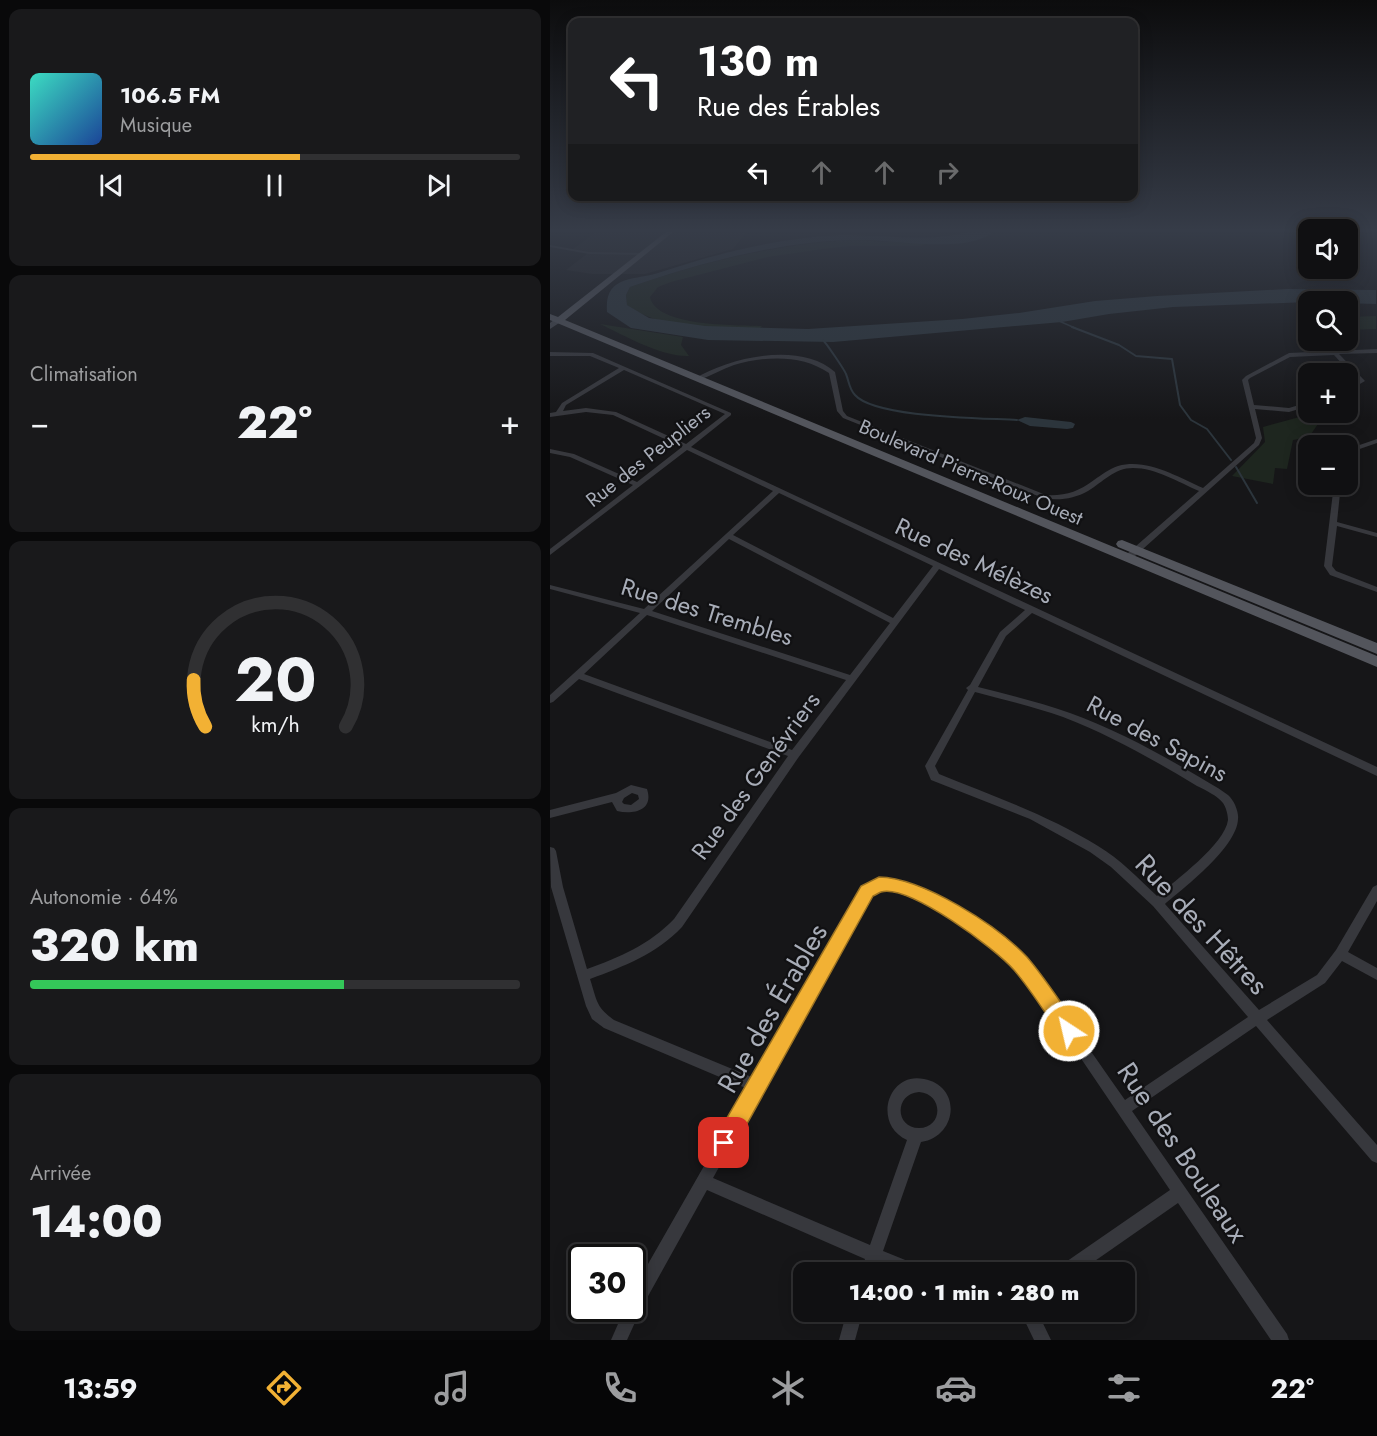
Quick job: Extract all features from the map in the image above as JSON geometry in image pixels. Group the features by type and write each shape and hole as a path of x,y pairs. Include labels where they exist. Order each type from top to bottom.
{"main road":[{"path":"555,320 589,295"},
{"name":"Boulevard Pierre-Roux Ouest","path":"550,310 555,320 703,377 1132,554 1376,649"},
{"name":"Boulevard Pierre-Roux Ouest","path":"1132,554 1376,662"}],"street":[{"path":"1132,554 1202,490 1257,444 1260,438 1245,380 1248,377 1285,357 1376,351"},
{"name":"Rue des Peupliers","path":"550,354 586,353 728,413 688,447 550,553"},
{"path":"1335,353 1345,363"},
{"path":"703,377 731,364 763,359 796,359 816,362 832,372 840,411 845,417 1045,497 1061,498 1080,495 1116,469 1129,466 1150,469 1202,490"},
{"path":"559,413 564,404 624,368"},
{"path":"1252,407 1289,410 1298,407"},
{"name":"Rue des Mélèzes","path":"550,415 606,411 688,447 1376,772"},
{"path":"1358,448 1375,443"},
{"path":"550,451 572,455 638,485"},
{"path":"550,700 777,491"},
{"path":"1337,495 1327,566 1340,576 1376,590"},
{"path":"1333,524 1376,535"},
{"path":"728,536 895,622"},
{"name":"Rue des Genévriers","path":"583,976 648,949 664,939 678,923 794,755 937,566"},
{"name":"Rue des Trembles","path":"550,587 647,612 852,679"},
{"name":"Rue des Hêtres","path":"1031,609 1003,634 971,688 930,766 935,777 943,782 1001,801 1072,837 1115,864 1158,903 1376,1156"},
{"path":"578,675 794,755"},
{"name":"Rue des Sapins","path":"971,688 1040,706 1080,720 1226,799 1231,807 1233,823 1225,838 1207,859 1158,903"},
{"path":"550,814 619,796"},
{"path":"550,851 554,889 592,1006 597,1015 609,1024 757,1086"},
{"name":"Rue des Bouleaux","path":"867,891 879,884 891,885 927,898 997,941 1020,964 1042,992 1281,1340"},
{"path":"1123,1109 1256,1019 1321,979 1340,954 1376,890"},
{"name":"Rue des Érables","path":"619,1340 636,1301 867,891"},
{"path":"1340,954 1376,975"},
{"path":"872,1262 916,1135"},
{"path":"703,1181 890,1262"},
{"path":"1080,1262 1179,1193"},
{"path":"847,1340 852,1322"},
{"path":"1034,1322 1043,1340"}],"shaded area":[{"path":"609,295 626,295 627,305 649,318 705,326 808,329 962,319 1095,301 1157,296 1298,295 1298,302 1173,307 1062,322 833,342 708,340 631,328 607,312"},
{"path":"626,295 652,295 650,297 656,307 681,319 717,324 762,326 759,329 690,326 673,323 656,319 627,305"},
{"path":"1358,295 1376,295 1376,304 1358,303"},
{"path":"1376,316 1376,329 1358,330 1358,317"},
{"path":"600,324 683,337 681,345 689,356 667,353 632,340"},
{"path":"1025,417 1075,424 1073,428 1067,429 1030,426 1017,420"},
{"path":"1298,417 1298,423 1319,423 1310,435 1298,435 1298,439 1293,440 1287,469 1275,468 1273,484 1232,476 1265,442 1263,427"}],"waterway":[{"path":"1059,321 1075,328"},
{"path":"1072,327 1119,345 1136,356 1172,359 1180,405 1191,420 1207,429 1231,460"},
{"path":"823,340 845,371 853,393 866,403 932,415 1017,420"},
{"path":"1236,467 1257,503"}],"route":[{"path":"724,1143 867,891 879,884 891,885 927,898 997,941 1020,964 1069,1031"}]}
